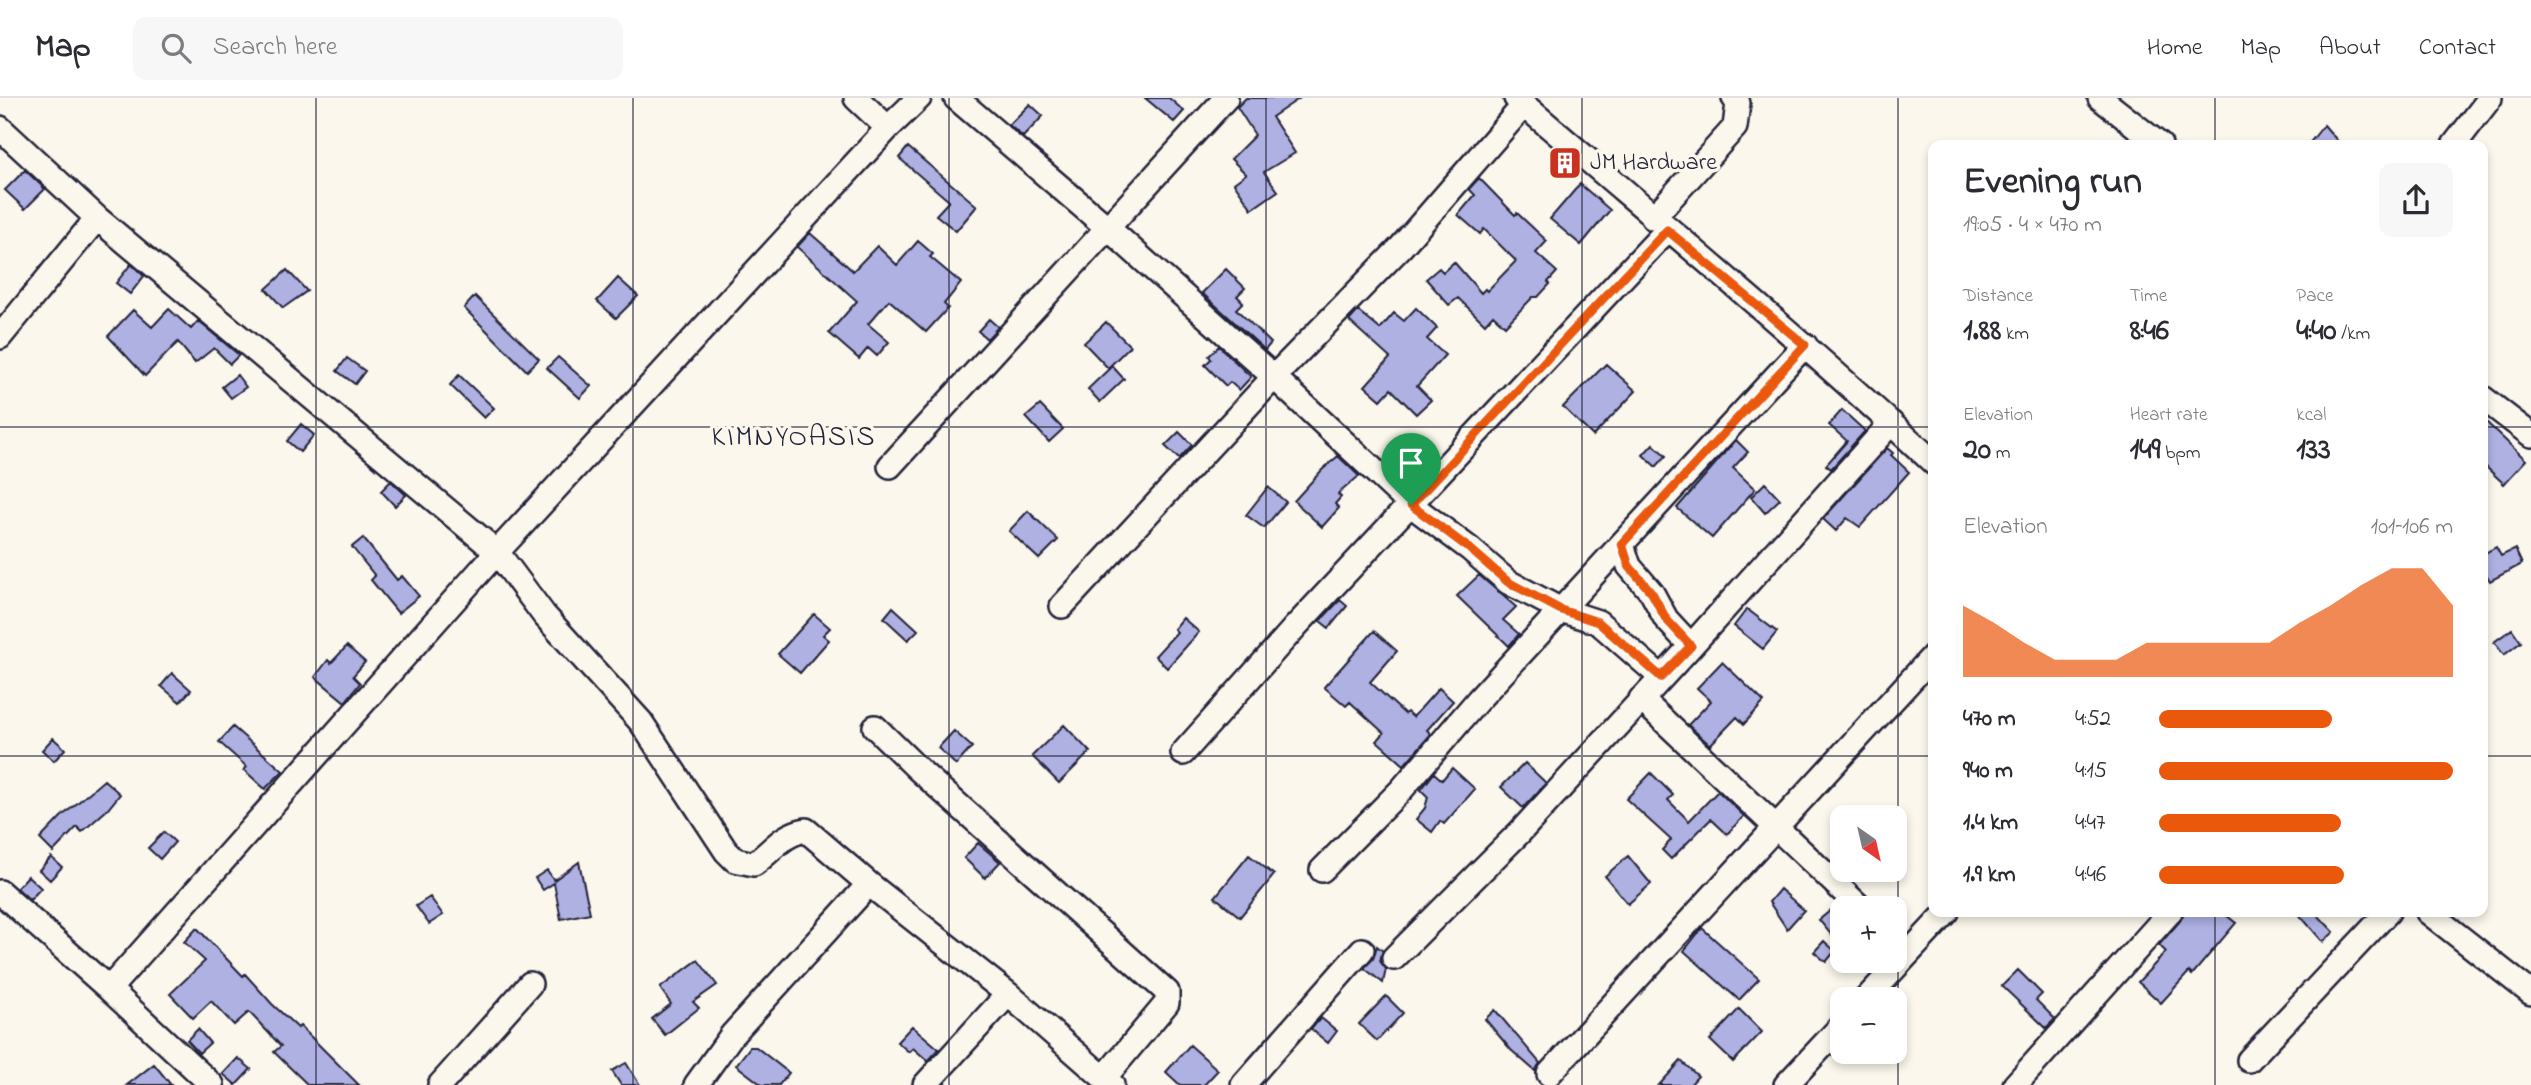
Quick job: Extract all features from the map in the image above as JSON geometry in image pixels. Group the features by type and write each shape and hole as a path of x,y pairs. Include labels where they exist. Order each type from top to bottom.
{"street":[{"path":"856,98 888,128"},
{"path":"109,989 497,552 888,128 919,98"},
{"path":"956,98 1274,376 1411,505 1470,549 1508,582 1561,610 1598,622 1661,677"},
{"path":"890,466 1226,98"},
{"path":"1183,753 1296,626 1411,505 1660,224 1735,127 1738,103 1734,98"},
{"path":"2100,98 2154,140"},
{"path":"2459,140 2490,98"},
{"path":"1062,606 1274,376 1401,247 1520,101 1660,224 1805,345 1928,457"},
{"path":"0,128 97,218 497,552 544,615 641,722 720,842 735,860 754,864 782,838 806,830 869,884 1009,994 1109,1081 1167,1003 1167,992 918,769 875,727"},
{"path":"0,337 97,218"},
{"path":"1322,870 1402,789 1478,701 1805,345"},
{"path":"2488,402 2531,435"},
{"path":"1395,957 1520,832 1891,423"},
{"path":"1622,544 1629,566 1652,593 1666,619 1691,646"},
{"path":"1549,1074 1928,662"},
{"path":"1641,699 1849,896"},
{"path":"696,1085 732,1035 869,884"},
{"path":"0,892 212,1085"},
{"path":"1907,944 1941,917"},
{"path":"2015,1085 2166,917"},
{"path":"2249,1060 2383,917"},
{"path":"2434,917 2531,993"},
{"path":"1244,1085 1362,950"},
{"path":"440,1085 530,984"},
{"path":"925,1085 1009,994"},
{"path":"1786,1085 1830,1038"}],"building":[{"path":"1145,98 1169,98 1184,111 1174,122"},
{"path":"1246,98 1300,98 1272,117 1295,153 1264,172 1278,191 1252,209 1234,183 1246,174 1231,159 1255,135 1237,107"},
{"path":"1030,104 1043,116 1023,137 1009,125"},
{"path":"2324,125 2337,140 2312,140"},
{"path":"908,147 977,206 956,231 936,215 949,201 899,158"},
{"path":"25,170 45,189 25,209 5,190"},
{"path":"1479,178 1515,215 1517,213 1547,241 1536,253 1557,272 1538,297 1533,297 1505,326 1493,315 1485,324 1458,298 1449,305 1426,279 1439,268 1443,272 1454,262 1481,293 1485,289 1487,291 1516,261 1484,229 1480,234 1458,215 1475,195 1469,189"},
{"path":"1580,184 1610,210 1581,245 1550,219"},
{"path":"810,233 853,271 877,246 897,265 918,241 933,254 930,257 961,283 944,304 948,308 926,332 889,300 868,324 889,342 877,356 868,348 859,359 829,333 857,301 797,247"},
{"path":"131,264 144,276 130,294 116,283"},
{"path":"1226,269 1245,288 1237,296 1243,302 1236,309 1271,343 1265,350 1202,293"},
{"path":"287,270 307,291 283,308 266,289"},
{"path":"618,278 638,296 616,318 597,301"},
{"path":"475,296 539,359 527,371 464,308"},
{"path":"1416,308 1437,328 1427,339 1445,355 1417,386 1431,400 1416,414 1391,389 1381,400 1365,386 1390,358 1349,321 1358,311 1380,329 1394,313 1404,321"},
{"path":"169,309 191,329 198,321 239,355 230,364 214,348 195,363 178,342 145,376 108,336 133,310 152,327"},
{"path":"989,319 998,327 987,339 978,331"},
{"path":"1106,322 1130,346 1108,368 1084,343"},
{"path":"1219,346 1251,377 1239,390 1230,382 1226,386 1205,365 1211,359 1209,356"},
{"path":"558,357 591,386 580,398 547,368"},
{"path":"347,358 365,371 355,384 337,371"},
{"path":"1606,364 1636,391 1593,436 1563,407"},
{"path":"1112,366 1124,379 1100,402 1088,389"},
{"path":"237,375 246,387 231,398 222,387"},
{"path":"459,375 494,408 484,418 450,385"},
{"path":"1040,405 1063,429 1049,442 1026,417"},
{"path":"1842,410 1865,431 1831,469 1826,465 1847,441 1829,425"},
{"path":"301,424 314,435 300,452 287,441"},
{"path":"2488,424 2526,460 2504,484 2488,469"},
{"path":"1179,432 1192,445 1179,459 1165,446"},
{"path":"1736,440 1748,452 1733,468 1755,489 1712,538 1677,508"},
{"path":"1653,444 1666,456 1656,467 1643,455"},
{"path":"1887,448 1909,472 1860,527 1847,518 1836,531 1823,519"},
{"path":"1338,456 1359,476 1338,494 1341,497 1335,504 1339,508 1322,527 1294,501"},
{"path":"391,481 406,495 395,506 381,491"},
{"path":"1765,483 1780,499 1765,513 1751,497"},
{"path":"1268,487 1286,502 1264,528 1246,515"},
{"path":"1028,511 1058,540 1039,559 1009,531"},
{"path":"363,538 397,580 402,576 419,596 398,613 371,580 375,576 352,547"},
{"path":"2496,547 2501,556 2515,549 2522,564 2490,581 2488,551"},
{"path":"1479,575 1516,607 1503,620 1519,634 1509,646 1457,596"},
{"path":"1340,600 1347,606 1329,628 1320,621"},
{"path":"893,607 918,630 908,640 884,618"},
{"path":"1747,609 1777,632 1763,649 1734,626"},
{"path":"814,614 830,628 823,635 829,640 800,673 778,654"},
{"path":"1183,618 1199,632 1167,668 1155,656 1177,632 1174,629"},
{"path":"2512,629 2521,642 2504,655 2494,642"},
{"path":"1374,631 1397,651 1370,682 1405,714 1407,712 1413,717 1439,688 1453,701 1427,730 1431,734 1404,765 1377,741 1384,733 1350,702 1346,706 1324,687"},
{"path":"347,646 365,662 353,676 360,683 345,702 315,677 328,660 331,663"},
{"path":"1722,662 1764,702 1744,724 1737,717 1710,745 1688,725 1711,701 1697,688"},
{"path":"172,673 191,690 180,702 161,686"},
{"path":"1064,725 1090,752 1059,783 1032,756"},
{"path":"233,727 283,771 265,789 244,770 247,767 219,742"},
{"path":"954,731 972,747 956,765 938,748"},
{"path":"53,738 65,749 54,761 42,750"},
{"path":"1525,763 1546,783 1523,808 1501,787"},
{"path":"1452,768 1475,789 1444,824 1440,821 1432,832 1416,819 1425,808 1428,797 1421,790 1434,773 1442,780"},
{"path":"1651,773 1673,795 1668,800 1689,821 1718,791 1744,816 1727,834 1711,819 1671,859 1662,850 1671,840 1626,799"},
{"path":"104,780 120,794 108,809 82,832 77,827 53,852 40,839"},
{"path":"164,832 175,842 160,859 148,848"},
{"path":"978,843 1000,862 985,878 964,858"},
{"path":"1249,855 1274,875 1240,917 1215,897"},
{"path":"1628,856 1651,884 1628,904 1605,876"},
{"path":"51,857 62,867 50,880 39,870"},
{"path":"579,862 590,913 561,919 554,883 543,890 535,878 547,870 554,880"},
{"path":"28,876 41,888 30,900 17,888"},
{"path":"1780,889 1804,910 1787,929 1769,902"},
{"path":"430,897 443,915 429,924 416,906"},
{"path":"1830,911 1830,933 1819,920"},
{"path":"2182,917 2228,917 2236,923 2192,975 2189,972 2161,1003 2138,982 2166,952 2159,945"},
{"path":"2301,917 2320,917 2334,932 2323,942"},
{"path":"197,928 243,976 245,974 272,1004 298,1028 300,1026 359,1085 308,1085 274,1052 281,1046 249,1012 234,1025 211,1001 193,1018 170,994 205,961 184,942"},
{"path":"1702,928 1759,979 1739,1000 1684,951"},
{"path":"1824,941 1830,946 1830,957 1826,962 1814,952"},
{"path":"1377,946 1383,951 1380,961 1386,969 1383,983 1364,968 1373,959"},
{"path":"698,960 717,985 693,1002 699,1008 665,1035 652,1019 671,1004 660,988"},
{"path":"2018,970 2042,994 2036,1000 2055,1019 2046,1028 2002,986"},
{"path":"1386,996 1403,1013 1377,1041 1359,1024"},
{"path":"1739,1009 1762,1032 1733,1062 1710,1040"},
{"path":"1495,1010 1540,1063 1535,1071 1511,1050 1485,1019"},
{"path":"1321,1018 1337,1031 1328,1043 1311,1029"},
{"path":"912,1026 939,1049 928,1061 913,1048 909,1052 897,1042"},
{"path":"198,1029 210,1043 199,1053 187,1040"},
{"path":"1190,1045 1218,1070 1204,1085 1180,1085 1166,1072"},
{"path":"750,1047 756,1047 789,1073 779,1085 762,1085 736,1065"},
{"path":"238,1058 251,1069 236,1085 223,1074"},
{"path":"1681,1061 1698,1076 1690,1085 1659,1085"},
{"path":"626,1063 640,1085 621,1085 612,1071"},
{"path":"154,1064 171,1085 127,1085"}],"place":[{"name":"JM Hardware","path":"1565,163"}],"district":[{"name":"KIMNYOASIS","path":"794,438"}],"route":[{"path":"1667,230 1805,345 1622,544 1629,566 1652,593 1666,619 1691,646 1661,677 1598,622 1561,610 1508,582 1470,549 1411,505 1667,230"}]}
